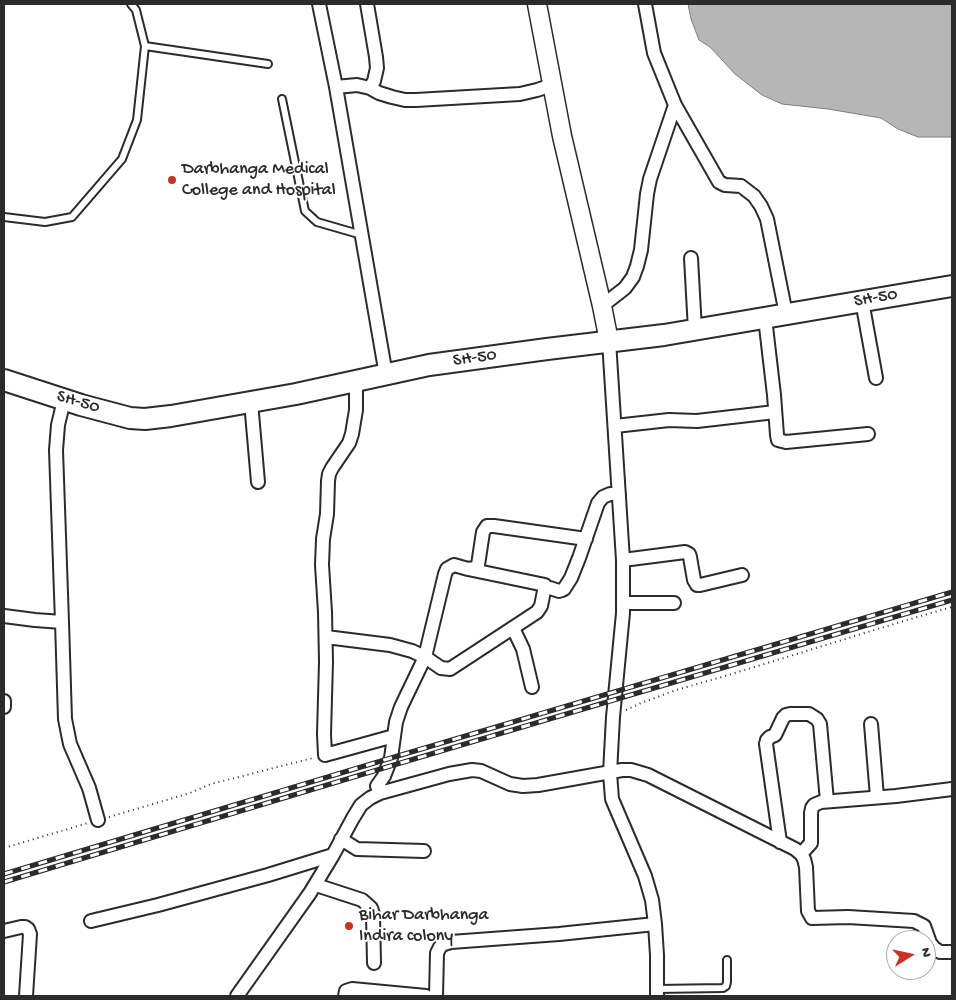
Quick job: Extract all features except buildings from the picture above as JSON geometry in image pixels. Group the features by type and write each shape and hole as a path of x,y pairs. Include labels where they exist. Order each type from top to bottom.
{"main road":[{"name":"SH-50","path":"4,380 64,400 130,418 170,416 251,402 429,366 664,335 952,286"}],"street":[{"path":"319,4 336,87 386,375"},
{"path":"366,4 377,68 370,88"},
{"path":"537,4 562,136 609,341 623,560 623,603 610,773 612,799 645,876 652,900 657,954 657,993"},
{"path":"645,4 654,52 675,105 719,182 725,185 740,186 754,196 767,219 786,314"},
{"path":"336,87 357,86 370,88 379,93 405,100 416,100 520,94 552,85"},
{"path":"602,306 625,288 633,277 637,266 641,250 650,178 675,105"},
{"path":"691,258 695,330"},
{"path":"862,301 876,378"},
{"path":"765,318 778,440 782,442 868,434"},
{"path":"356,381 356,410 352,434 349,443 332,468 328,481 322,565 326,637 325,755 394,736"},
{"path":"64,400 58,425 56,450 65,719 70,744 88,788 98,820"},
{"path":"251,402 258,482"},
{"path":"615,426 669,420 697,421 775,412"},
{"path":"326,637 396,646 425,657 441,668 450,669 537,612 541,606 546,588 559,591 564,589 576,567 595,511 603,496 619,494"},
{"path":"468,569 475,568 478,565 483,532 487,526 586,539"},
{"path":"623,560 685,552 689,554 694,580 697,585 742,576"},
{"path":"380,793 377,786 384,776 391,758 396,722 401,707 425,657 447,570 454,566 545,585"},
{"path":"623,603 674,603"},
{"path":"4,616 62,622"},
{"path":"513,628 522,648 532,687"},
{"path":"4,701 4,707"},
{"path":"780,842 766,744 767,740 775,735 786,715 809,714 817,719 820,724 827,801"},
{"path":"871,724 877,797"},
{"path":"237,996 316,885 361,805 380,793 449,774 472,770 481,771 510,784 523,786 622,770 631,770 648,775 801,854 806,867 808,911 812,918 848,917 914,921 924,926 930,944 934,948 940,952 952,952"},
{"path":"801,854 811,843 811,813 814,805 827,801 896,796 952,789"},
{"path":"341,839 357,849 424,851"},
{"path":"91,921 250,880 334,855"},
{"path":"316,885 362,900 371,908 373,914 374,963"},
{"path":"436,996 437,953 444,944 655,924"},
{"path":"4,931 25,927 30,934 26,996"},
{"path":"345,996 346,991 352,989 426,996"}],"lane":[{"path":"4,217 45,222 72,217 122,158 137,120 145,46 136,10 131,4"},
{"path":"145,46 268,64"},
{"path":"282,99 305,211 317,222 362,236"},
{"path":"657,993 723,988 727,982 727,960"}],"path":[{"path":"613,717 641,703 676,690 952,607"},
{"path":"4,848 190,793 210,784 325,755"}],"shaded area":[{"path":"688,4 952,4 952,137 918,137 898,129 881,118 782,104 762,95 735,74 710,47 699,40 691,19"}],"railway":[{"path":"4,874 952,592"},
{"path":"4,882 952,600"}],"place":[{"name":"Darbhanga Medical College and Hospital","path":"172,180"},
{"name":"Bihar Darbhanga Indira colony","path":"349,926"}]}
